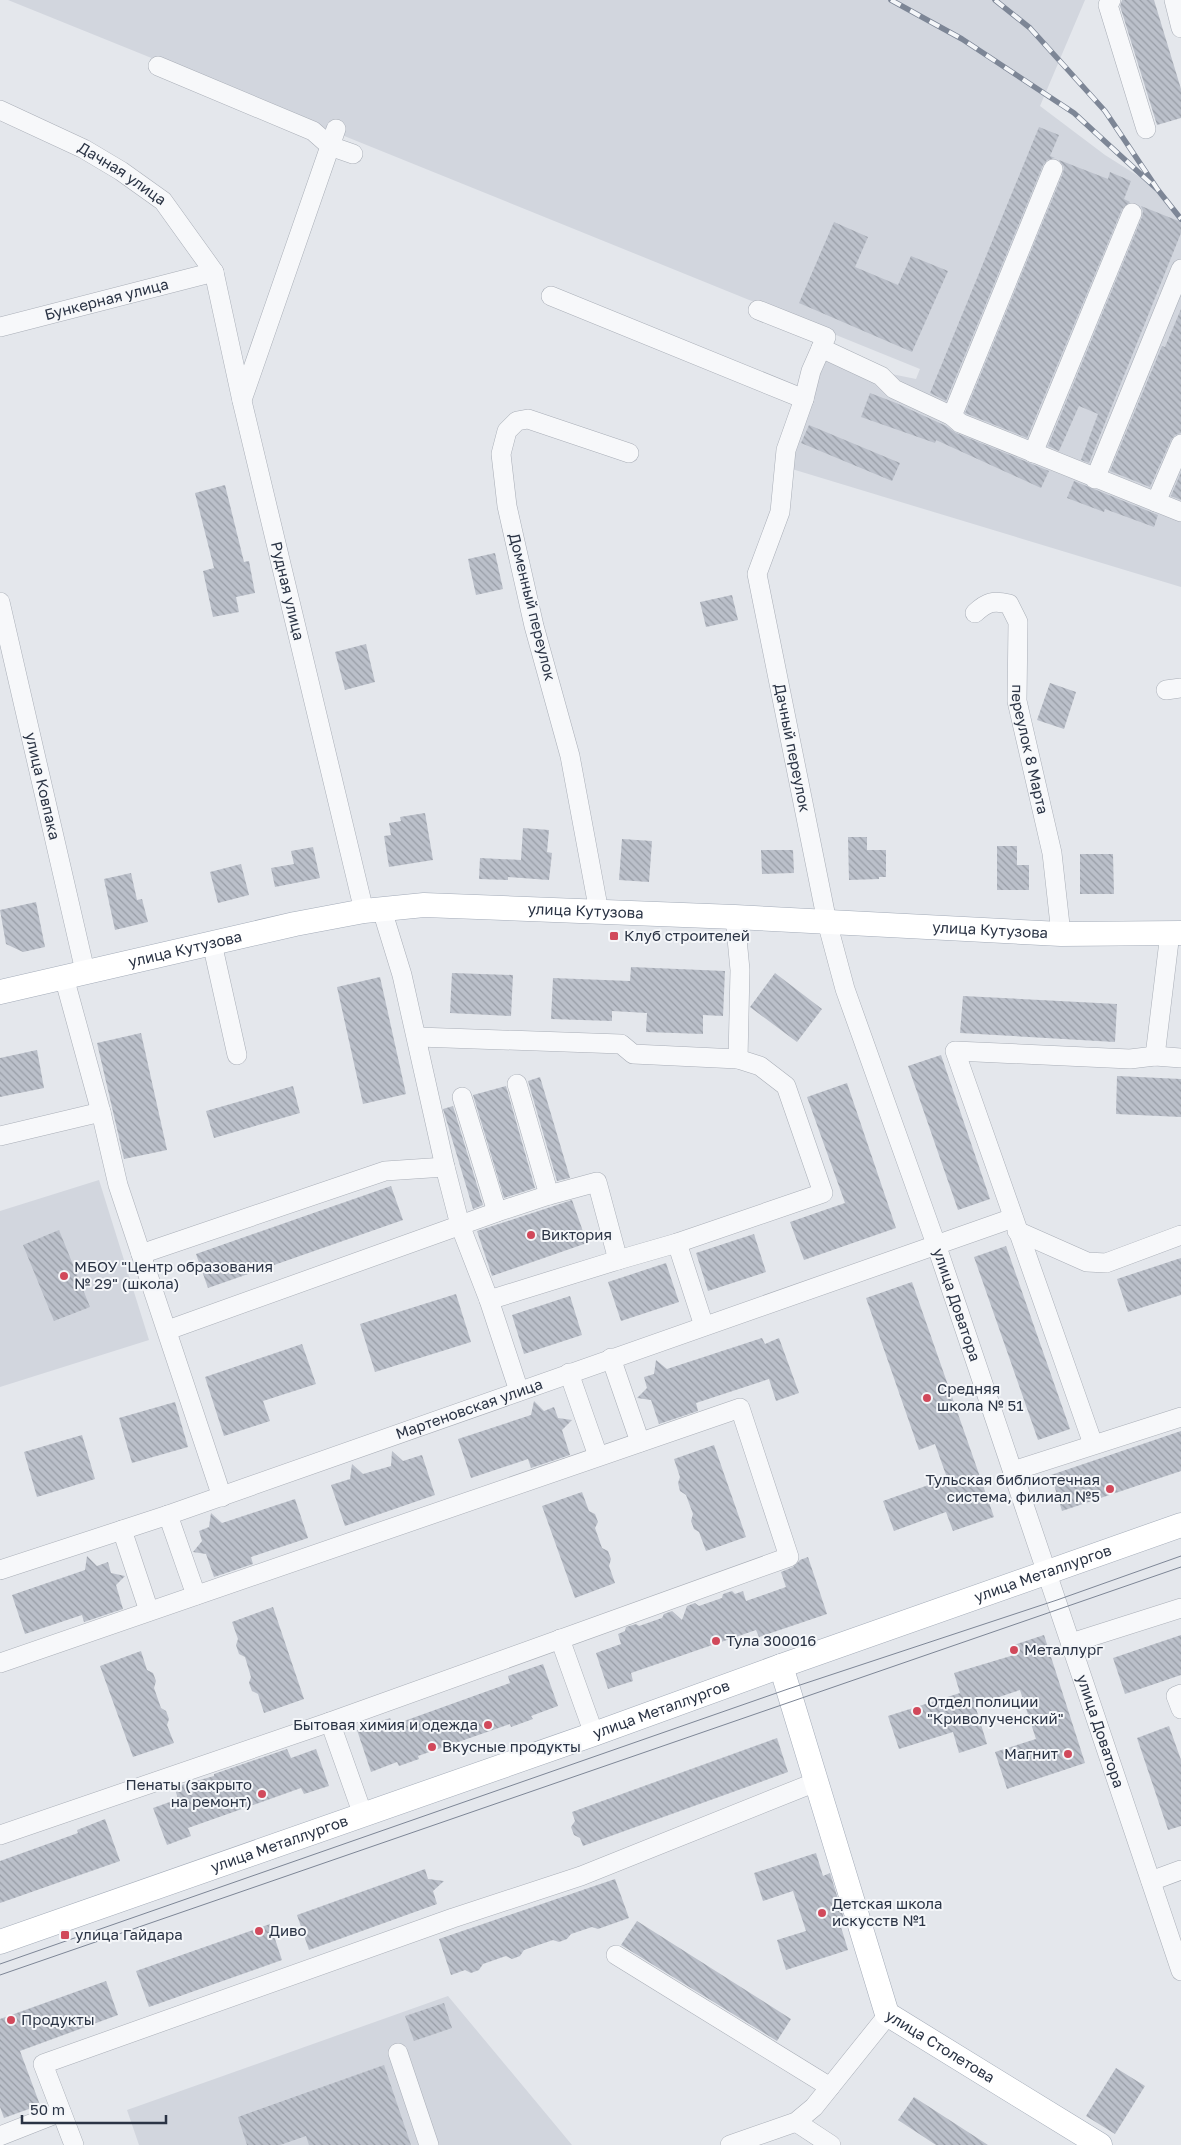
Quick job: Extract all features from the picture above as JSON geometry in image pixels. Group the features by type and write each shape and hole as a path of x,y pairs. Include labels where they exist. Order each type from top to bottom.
{"main road":[{"name":"улица Кутузова","path":"0,992 295,924 373,910 424,905 735,917 1061,934 1176,933"},
{"name":"улица Металлургов","path":"0,1942 594,1734 1181,1525"},
{"name":"улица Столетова","path":"781,1666 887,2014 1100,2145"}],"street":[{"path":"1112,0 1108,5 1146,130"},
{"path":"1174,0 1181,28"},
{"path":"158,66 312,131 333,137 352,154"},
{"name":"Дачная улица","path":"0,110 84,150 121,171 163,201 214,272"},
{"path":"242,401 333,137"},
{"path":"952,416 1053,169"},
{"path":"1033,453 1132,213"},
{"path":"1095,479 1180,269"},
{"name":"Бункерная улица","path":"0,327 214,272"},
{"name":"Рудная улица","path":"214,272 242,401 373,910 402,975 418,1037 445,1166 460,1225 490,1300 519,1391"},
{"path":"551,296 804,399 811,371 826,337 758,310"},
{"path":"822,348 881,376 894,389 952,416 960,423 1095,479 1181,512"},
{"name":"Дачный переулок","path":"804,399 786,450 780,512 757,574 827,922"},
{"name":"Доменный переулок","path":"599,912 570,756 534,626 507,506 501,454 507,431 517,421 528,419 629,453"},
{"path":"1156,502 1181,444"},
{"name":"переулок 8 Марта","path":"975,613 986,603 997,601 1009,604 1018,622 1016,701 1052,853 1061,934"},
{"name":"улица Ковпака","path":"0,602 118,1185 222,1496"},
{"path":"735,917 740,970 738,1059"},
{"name":"улица Доватора","path":"827,922 844,989 937,1247 1072,1643 1181,1972"},
{"path":"1155,1056 1176,933"},
{"path":"212,944 237,1055"},
{"path":"418,1037 621,1044 632,1054 738,1059 760,1066 786,1086 824,1193 677,1243 490,1300"},
{"path":"1093,1444 956,1051 1130,1058 1155,1056 1181,1058"},
{"path":"517,1084 549,1195"},
{"path":"462,1097 497,1212"},
{"path":"0,1136 102,1112"},
{"path":"141,1254 386,1171 445,1166"},
{"path":"168,1330 497,1212 597,1182 618,1260"},
{"path":"1015,1224 1087,1262 1106,1263 1181,1235"},
{"name":"Мартеновская улица","path":"0,1570 168,1515 704,1326 937,1247 1015,1224"},
{"path":"677,1243 704,1326"},
{"path":"611,1358 640,1442"},
{"path":"569,1373 598,1456"},
{"path":"0,1663 740,1408 789,1558 330,1722 0,1836"},
{"path":"1013,1471 1181,1417"},
{"path":"168,1515 196,1595"},
{"path":"122,1530 150,1611"},
{"path":"1072,1643 1181,1608"},
{"path":"560,1639 594,1734"},
{"path":"1181,1694 1176,1696 1181,1709"},
{"path":"330,1722 363,1814"},
{"path":"74,2145 43,2064 452,1918 581,1876 816,1782"},
{"path":"1151,1880 1181,1870"},
{"path":"616,1955 830,2087"},
{"path":"730,2145 796,2122 814,2107 887,2014"},
{"path":"398,2054 429,2145"},
{"path":"0,2136 61,2112"},
{"path":"796,2122 831,2145"}],"shaded area":[{"path":"8,0 1085,0 1040,106 1105,155 1151,184 1181,219 1181,587 782,466 823,360 916,379 920,369"},
{"name":"МБОУ \"Центр образования № 29\" (школа)","path":"99,1180 149,1340 0,1387 0,1211"},
{"path":"448,1996 572,2145 139,2145 127,2110"}],"building":[{"path":"1122,0 1154,0 1181,89 1181,118 1157,125 1120,6"},
{"path":"1039,127 1059,135 1050,156 1055,158 1047,160 1043,165 946,401 930,393"},
{"path":"1059,160 1108,179 1110,172 1131,181 1124,199 1130,202 1122,209 1027,438 965,413 1063,173 1064,167"},
{"path":"1141,206 1181,222 1181,233 1089,463 1081,460 1098,414 1079,406 1059,451 1048,446 1142,217 1143,211"},
{"path":"834,222 868,237 855,267 898,285 911,256 948,271 912,352 799,303"},
{"path":"1181,309 1181,433 1175,435 1171,440 1150,487 1110,471 1162,346 1165,347"},
{"path":"870,393 946,426 956,433 1049,471 1041,488 936,440 935,443 861,417"},
{"path":"809,425 900,463 892,481 801,443"},
{"path":"1181,472 1181,500 1171,496"},
{"path":"1074,481 1158,515 1154,527 1105,509 1104,512 1067,498"},
{"path":"225,485 244,562 249,561 255,593 236,597 239,612 213,617 203,571 214,568 195,493"},
{"path":"495,553 503,589 476,595 468,559"},
{"path":"732,595 738,620 706,627 700,602"},
{"path":"366,644 375,682 345,690 335,652"},
{"path":"1050,683 1076,692 1064,729 1037,720"},
{"path":"425,813 433,860 389,867 384,836 391,835 389,823 401,821 400,817"},
{"path":"523,828 549,830 547,852 552,853 549,880 508,877 508,880 479,879 480,858 521,860"},
{"path":"848,837 867,837 867,850 886,850 886,877 849,880"},
{"path":"622,839 652,841 649,882 619,880"},
{"path":"997,846 1017,846 1017,865 1029,865 1029,890 997,890"},
{"path":"313,847 320,878 275,887 271,868 294,864 291,851"},
{"path":"761,850 793,850 794,873 762,874"},
{"path":"1080,854 1113,854 1114,894 1080,894"},
{"path":"241,864 249,895 218,903 210,872"},
{"path":"131,873 137,900 142,899 148,922 115,930 104,879"},
{"path":"36,902 45,947 23,952 6,944 0,910"},
{"path":"631,967 725,971 723,1016 703,1015 703,1034 646,1032 647,1013 612,1011 612,1021 551,1019 553,978 630,981"},
{"path":"452,973 513,975 511,1016 450,1013"},
{"path":"775,973 822,1009 797,1042 750,1007"},
{"path":"380,977 406,1094 363,1104 337,987"},
{"path":"963,996 1117,1004 1115,1042 960,1033"},
{"path":"141,1033 167,1150 124,1159 97,1043"},
{"path":"37,1050 44,1088 0,1097 0,1058"},
{"path":"941,1055 990,1199 958,1210 908,1066"},
{"path":"1117,1076 1181,1079 1181,1117 1116,1114"},
{"path":"540,1077 570,1178 557,1181 528,1081"},
{"path":"847,1083 896,1228 804,1260 790,1222 845,1203 807,1097"},
{"path":"293,1086 300,1113 214,1138 206,1111"},
{"path":"506,1086 535,1188 504,1198 473,1095"},
{"path":"453,1106 483,1205 473,1209 443,1109"},
{"path":"391,1186 403,1220 208,1288 196,1254"},
{"name":"Виктория","path":"572,1200 587,1243 492,1276 477,1231"},
{"path":"59,1230 90,1307 54,1321 23,1245"},
{"path":"754,1234 766,1272 708,1291 696,1253"},
{"path":"1006,1246 1070,1429 1038,1440 974,1257"},
{"path":"1181,1258 1181,1295 1128,1312 1117,1279"},
{"path":"666,1263 679,1302 621,1321 608,1282"},
{"name":"Средняя школа № 51","path":"912,1282 994,1517 953,1531 946,1512 894,1531 883,1501 937,1482 936,1478 946,1475 935,1444 919,1450 866,1298"},
{"path":"456,1294 471,1342 375,1372 360,1324"},
{"path":"570,1296 582,1335 524,1354 512,1315"},
{"path":"762,1338 765,1344 779,1338 799,1393 776,1401 769,1379 696,1403 698,1411 659,1424 651,1400 637,1398 647,1388 644,1377 654,1374 656,1360 667,1369"},
{"path":"302,1344 316,1384 263,1401 270,1421 224,1436 205,1377"},
{"path":"534,1401 544,1411 554,1407 558,1418 572,1420 562,1430 570,1455 531,1468 528,1459 471,1478 458,1439 531,1415"},
{"path":"175,1402 188,1447 132,1463 119,1418"},
{"path":"1181,1431 1181,1471 1062,1511 1051,1475"},
{"path":"82,1435 95,1479 37,1497 24,1452"},
{"path":"714,1445 746,1537 706,1551 699,1532 694,1529 691,1521 693,1514 686,1495 680,1491 678,1483 680,1477 674,1459"},
{"path":"392,1451 403,1461 422,1455 435,1495 345,1526 331,1485 350,1479 352,1464 363,1474 391,1466"},
{"path":"582,1492 589,1511 595,1514 598,1522 595,1528 602,1548 608,1551 611,1559 609,1566 615,1583 575,1598 542,1506"},
{"path":"295,1499 308,1538 251,1557 253,1564 214,1577 206,1554 193,1552 202,1541 199,1531 209,1527 211,1513 222,1523"},
{"path":"87,1556 97,1566 108,1562 111,1573 125,1576 116,1585 123,1609 84,1622 82,1615 25,1634 12,1595 85,1570"},
{"path":"808,1557 827,1614 759,1637 756,1630 631,1673 633,1681 608,1689 596,1653 621,1644 618,1634 625,1631 626,1627 636,1624 639,1626 662,1618 664,1614 672,1611 682,1620 687,1606 695,1603 699,1606 722,1598 723,1594 732,1591 735,1594 743,1591 746,1601 786,1587 781,1572"},
{"path":"273,1607 304,1699 264,1713 258,1694 252,1691 249,1683 251,1677 245,1657 239,1654 236,1645 238,1639 232,1622"},
{"path":"1044,1635 1085,1763 1007,1789 995,1752 1036,1739 1020,1690 975,1705 987,1744 959,1753 953,1732 899,1749 888,1716 960,1693 954,1673 1014,1655 1011,1646"},
{"path":"1181,1635 1181,1675 1125,1694 1113,1658"},
{"path":"141,1651 147,1670 153,1673 156,1681 154,1688 161,1708 166,1711 169,1719 167,1725 174,1743 133,1757 100,1666"},
{"path":"543,1664 558,1706 531,1716 533,1719 511,1727 510,1724 418,1756 419,1759 399,1766 397,1762 371,1772 357,1730 390,1718 393,1725 510,1683 508,1676"},
{"path":"1169,1726 1181,1760 1181,1826 1168,1830 1137,1738"},
{"path":"777,1738 788,1772 583,1846 580,1838 574,1835 571,1827 575,1821 572,1812"},
{"path":"287,1749 291,1758 316,1749 329,1786 304,1794 301,1788 188,1828 191,1836 167,1845 153,1808 178,1799 175,1789"},
{"path":"105,1819 120,1861 0,1903 0,1861 78,1833 77,1830"},
{"name":"Детская школа искусств №1","path":"816,1853 823,1876 830,1873 846,1925 841,1927 848,1950 786,1970 777,1940 806,1931 793,1891 763,1901 754,1873"},
{"path":"425,1869 428,1879 444,1881 433,1891 437,1904 309,1950 297,1915"},
{"path":"615,1879 629,1918 598,1929 592,1927 571,1934 567,1939 559,1942 553,1940 524,1950 520,1956 512,1959 506,1956 483,1964 479,1970 471,1973 465,1970 451,1975 439,1939"},
{"path":"637,1921 791,2019 777,2041 621,1945"},
{"path":"270,1924 282,1960 149,2007 136,1971"},
{"path":"106,1981 118,2015 20,2051 40,2105 4,2118 0,2107 0,2019"},
{"path":"444,2003 452,2028 414,2041 405,2016"},
{"path":"384,2065 411,2145 309,2145 306,2136 280,2145 247,2145 238,2117"},
{"path":"1116,2068 1145,2086 1115,2134 1086,2116"},
{"path":"914,2097 988,2145 936,2145 898,2120"}],"tram line":[{"path":"0,1964 788,1689 1057,1600 1181,1556"},
{"path":"0,1975 1181,1567"}],"railway":[{"path":"891,0 962,39 1074,113 1158,190"},
{"path":"995,0 1030,28 1105,111 1158,190 1181,219"}],"place":[{"name":"Клуб строителей","path":"614,936"},
{"name":"Виктория","path":"531,1235"},
{"name":"МБОУ \"Центр образования № 29\" (школа)","path":"64,1276"},
{"name":"Средняя школа № 51","path":"927,1398"},
{"name":"Тульская библиотечная система, филиал №5","path":"1110,1489"},
{"name":"Тула 300016","path":"716,1641"},
{"name":"Металлург","path":"1014,1650"},
{"name":"Отдел полиции \"Криволученский\"","path":"917,1711"},
{"name":"Бытовая химия и одежда","path":"488,1725"},
{"name":"Вкусные продукты","path":"432,1747"},
{"name":"Магнит","path":"1068,1754"},
{"name":"Пенаты (закрыто на ремонт)","path":"262,1794"},
{"name":"Детская школа искусств №1","path":"822,1913"},
{"name":"Диво","path":"259,1931"},
{"name":"улица Гайдара","path":"65,1935"},
{"name":"Продукты","path":"11,2020"}]}
